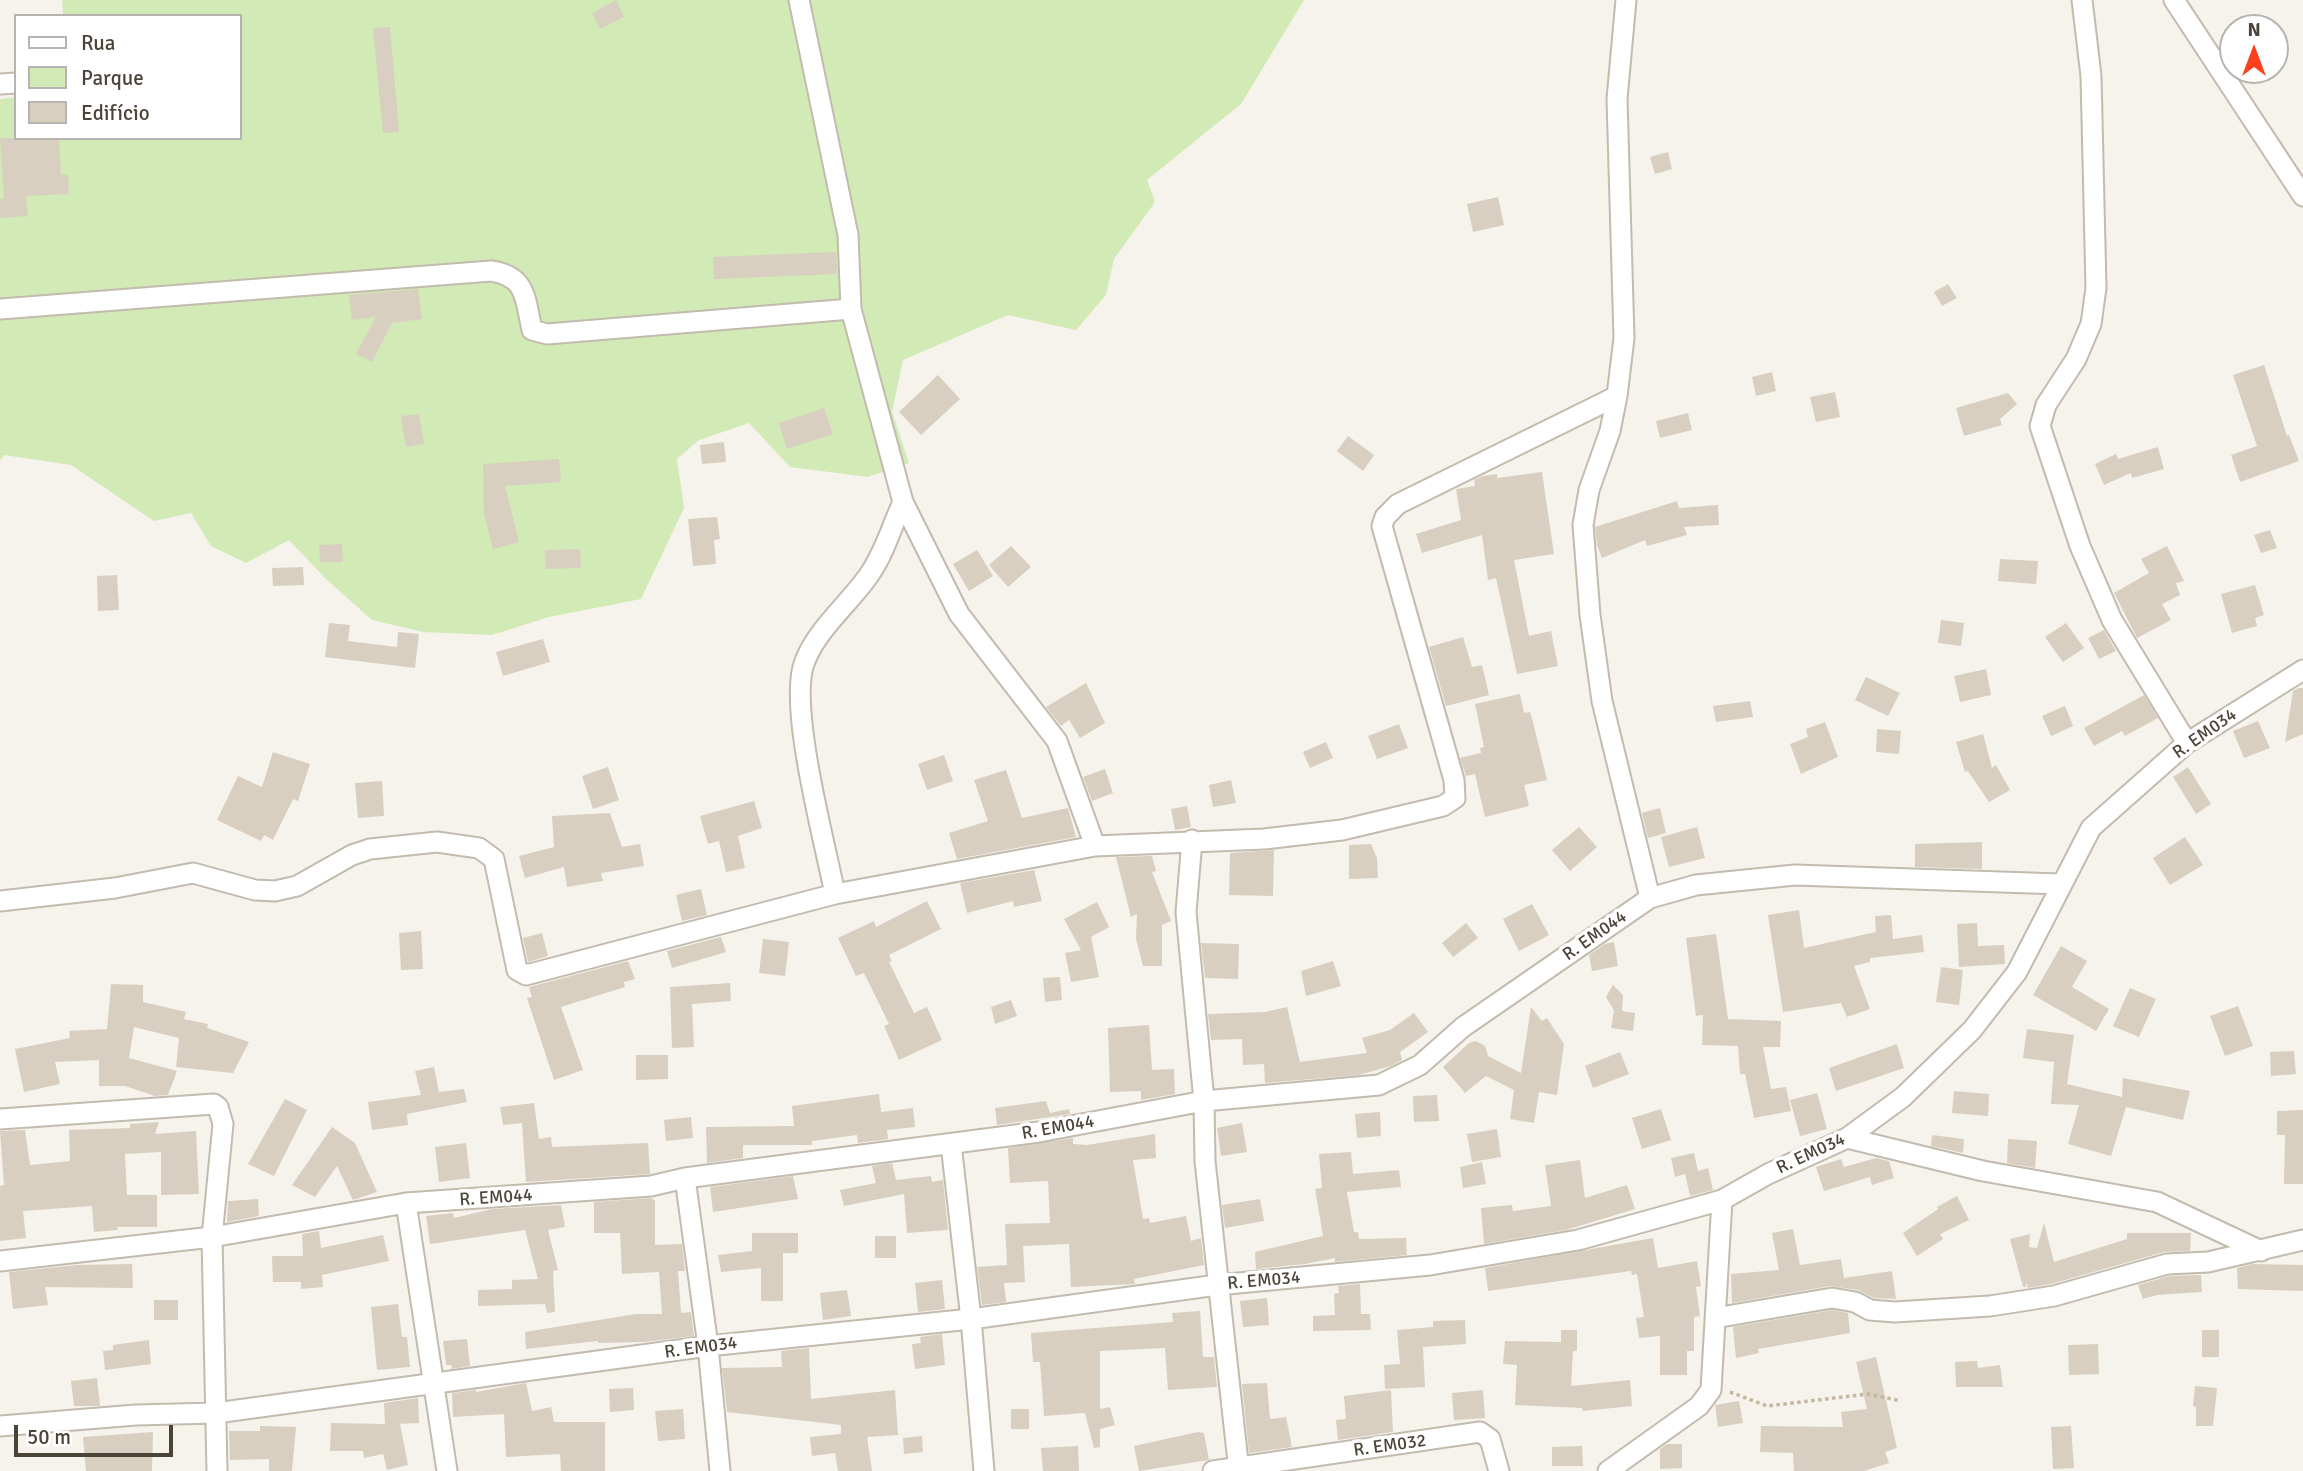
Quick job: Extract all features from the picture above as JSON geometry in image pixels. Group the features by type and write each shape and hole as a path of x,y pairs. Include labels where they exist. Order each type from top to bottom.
{"street":[{"path":"799,0 848,235 850,309 903,502 959,614 1057,741 1094,846"},
{"path":"1626,0 1618,100 1624,338 1617,396 1609,431 1589,490 1583,525 1590,615 1602,701 1650,898"},
{"path":"2082,0 2091,76 2096,288 2091,324 2076,359 2046,405 2040,426 2080,546 2112,620 2187,743"},
{"path":"2174,0 2303,196"},
{"path":"0,309 491,271 509,274 522,286 532,330 547,334 850,309"},
{"path":"0,901 115,888 193,873 255,890 275,891 298,886 352,855 370,849 459,843 479,848 494,859 517,970 526,975 835,894 1094,846 1264,839 1342,830 1432,809 1455,798 1454,780 1382,526 1385,517 1398,504 1617,396"},
{"path":"835,894 810,773 798,689 804,662 819,636 871,572 903,502"},
{"name":"R. EM034","path":"0,1426 136,1415 216,1413 708,1346 971,1319 1217,1285 1430,1265 1578,1240 1722,1200 1768,1174 1847,1139 1903,1097 1972,1030 2017,972 2091,828 2187,743 2303,670"},
{"path":"1192,840 1186,912 1204,1101 1205,1161 1239,1469"},
{"name":"R. EM044","path":"0,1261 212,1237 406,1203 651,1186 685,1178 1039,1132 1204,1101 1379,1084 1420,1065 1463,1027 1650,898 1717,881 1795,875 2060,884"},
{"path":"0,1119 214,1104 218,1107 223,1124 212,1237 217,1471"},
{"path":"1847,1139 1983,1171 2157,1202 2261,1251"},
{"path":"951,1144 971,1319 984,1471"},
{"path":"685,1178 708,1346 720,1471"},
{"path":"1608,1471 1699,1406 1712,1385 1722,1200"},
{"path":"406,1203 435,1382 446,1471"},
{"path":"2208,1262 2211,1227"},
{"path":"1715,1318 1832,1298 1855,1302 1871,1310 1895,1312 1990,1306 2054,1296 2167,1264 2208,1262 2303,1240"},
{"name":"R. EM032","path":"1213,1471 1480,1432 1490,1439 1499,1471"}],"path":[{"path":"1712,1385 1768,1406 1868,1394 1900,1401"}],"green space":[{"path":"62,0 1304,0 1241,104 1147,180 1155,202 1114,259 1106,295 1076,330 1008,315 903,360 892,412 909,463 868,477 790,467 749,423 699,440 677,459 684,508 641,599 549,617 492,635 423,632 372,620 326,579 289,540 246,563 211,546 191,513 154,521 71,465 4,455 0,461 0,99 14,97 14,140 242,140 242,14 63,14"}],"building":[{"path":"616,0 624,17 600,29 592,13"},
{"path":"390,27 399,132 383,133 373,28"},
{"path":"0,138 59,140 61,175 68,175 69,194 26,196 28,216 0,218 0,199 4,198"},
{"path":"1668,152 1672,169 1655,174 1650,157"},
{"path":"1498,197 1504,225 1473,232 1467,204"},
{"path":"836,252 837,274 714,279 713,257"},
{"path":"1948,284 1957,298 1942,306 1934,292"},
{"path":"418,289 422,319 392,323 372,362 356,354 376,317 352,320 349,295"},
{"path":"2264,365 2287,436 2289,435 2299,461 2240,482 2231,455 2257,446 2233,375"},
{"path":"1772,372 1776,391 1756,396 1752,377"},
{"path":"938,375 960,399 921,435 899,412"},
{"path":"1835,392 1840,417 1816,422 1810,397"},
{"path":"2008,393 2017,404 2000,419 2002,425 1964,436 1956,408"},
{"path":"824,408 833,434 787,449 779,423"},
{"path":"1688,413 1692,430 1660,438 1656,421"},
{"path":"419,414 424,444 406,447 401,416"},
{"path":"1348,436 1374,455 1363,471 1337,451"},
{"path":"724,442 726,462 702,464 700,445"},
{"path":"2158,447 2164,469 2132,478 2131,473 2104,485 2095,464 2116,454 2118,459"},
{"path":"559,459 561,482 505,486 519,542 493,549 484,514 483,464"},
{"path":"1542,472 1554,554 1514,560 1529,636 1551,631 1558,666 1517,674 1496,578 1488,580 1482,535 1422,553 1416,534 1461,520 1456,489 1475,486 1474,480 1497,474 1497,478"},
{"path":"1677,501 1679,508 1718,505 1719,525 1684,527 1687,535 1647,546 1645,540 1602,558 1595,527"},
{"path":"717,517 720,539 714,540 716,564 693,566 688,519"},
{"path":"2270,530 2277,548 2261,553 2254,535"},
{"path":"342,544 343,562 320,562 319,545"},
{"path":"1011,546 1031,567 1008,587 989,565"},
{"path":"2167,546 2184,581 2176,583 2180,595 2162,604 2171,620 2137,638 2114,593 2149,573 2141,559"},
{"path":"580,549 581,568 546,569 545,550"},
{"path":"977,550 993,576 969,591 953,564"},
{"path":"2000,559 2038,561 2036,584 1998,581"},
{"path":"303,567 304,585 273,586 272,568"},
{"path":"117,575 119,610 98,611 97,576"},
{"path":"2255,585 2264,615 2255,618 2257,626 2232,633 2221,594"},
{"path":"1941,620 1964,623 1961,646 1938,643"},
{"path":"329,623 350,625 348,641 397,647 398,632 419,634 415,668 325,657"},
{"path":"2066,623 2084,648 2063,662 2045,637"},
{"path":"2104,630 2116,651 2099,659 2088,638"},
{"path":"1463,637 1472,667 1482,665 1489,695 1446,706 1429,647"},
{"path":"543,639 550,662 503,676 496,652"},
{"path":"1986,669 1991,695 1960,702 1954,676"},
{"path":"1866,677 1900,693 1888,716 1855,700"},
{"path":"1086,683 1105,723 1080,738 1069,720 1061,726 1046,707"},
{"path":"2303,688 2303,734 2285,742 2293,691"},
{"path":"1520,694 1524,713 1530,712 1547,780 1524,785 1529,806 1485,817 1475,774 1466,776 1460,758 1481,753 1480,748 1484,747 1475,704"},
{"path":"2144,695 2158,718 2125,736 2122,731 2094,746 2084,728"},
{"path":"1750,701 1753,717 1716,722 1713,706"},
{"path":"2065,706 2073,726 2051,736 2042,716"},
{"path":"2258,721 2270,748 2244,758 2233,731"},
{"path":"1825,722 1838,757 1801,774 1790,744 1808,737 1806,729"},
{"path":"1399,724 1408,748 1377,759 1368,736"},
{"path":"1877,729 1901,731 1899,754 1876,752"},
{"path":"1983,734 1992,768 1996,765 2010,790 1989,802 1968,771 1965,772 1956,742"},
{"path":"1326,742 1333,758 1310,768 1303,752"},
{"path":"273,752 310,764 298,801 293,799 273,840 264,835 261,841 217,820 238,776 262,787"},
{"path":"944,755 953,781 927,790 918,764"},
{"path":"608,767 619,800 593,809 582,776"},
{"path":"2188,767 2211,804 2196,814 2173,777"},
{"path":"1105,769 1113,793 1092,801 1083,777"},
{"path":"1006,770 1022,818 1068,808 1076,837 957,859 949,833 988,821 974,780"},
{"path":"1231,780 1236,803 1213,807 1209,785"},
{"path":"382,781 384,816 358,818 355,783"},
{"path":"754,801 762,828 738,836 745,868 726,872 719,841 708,844 700,816"},
{"path":"1187,806 1191,827 1175,830 1171,809"},
{"path":"1660,808 1666,833 1648,838 1642,813"},
{"path":"610,813 622,847 640,844 644,866 601,873 603,881 567,887 564,867 525,878 519,856 554,847 552,816"},
{"path":"1579,827 1597,847 1570,871 1552,850"},
{"path":"1697,827 1705,858 1669,867 1661,837"},
{"path":"2185,837 2203,865 2170,885 2153,858"},
{"path":"1982,842 1982,869 1915,867 1915,844"},
{"path":"1371,844 1377,858 1378,878 1349,879 1349,845"},
{"path":"1274,850 1273,896 1229,895 1230,853"},
{"path":"1152,856 1156,871 1152,872 1171,921 1162,925 1162,966 1143,966 1136,939 1137,914 1131,917 1116,857"},
{"path":"1034,870 1042,901 1014,907 1013,901 967,913 960,883"},
{"path":"701,889 707,915 682,921 676,895"},
{"path":"927,901 941,929 889,955 892,961 889,962 914,1013 927,1007 942,1040 899,1060 884,1026 889,1024 864,973 856,976 838,938 874,921 876,927"},
{"path":"1097,902 1109,927 1091,937 1099,977 1071,982 1065,953 1081,950 1064,919"},
{"path":"1532,904 1549,935 1519,951 1503,919"},
{"path":"1799,910 1804,948 1876,932 1875,916 1891,915 1893,939 1922,935 1924,952 1870,958 1870,962 1854,966 1870,1009 1847,1017 1841,1003 1783,1012 1768,915"},
{"path":"1466,923 1478,938 1453,957 1442,943"},
{"path":"1977,923 1978,946 2004,945 2005,964 1959,967 1957,924"},
{"path":"421,931 423,969 401,970 399,933"},
{"path":"542,933 548,956 528,962 523,938"},
{"path":"1716,934 1728,1019 1781,1021 1780,1047 1763,1047 1771,1089 1786,1087 1791,1111 1754,1118 1745,1074 1740,1074 1738,1046 1702,1045 1703,1015 1696,1016 1686,938"},
{"path":"721,937 726,952 672,968 667,951"},
{"path":"763,939 789,942 785,976 759,973"},
{"path":"1614,942 1618,966 1592,971 1589,955 1605,944"},
{"path":"1201,943 1239,944 1238,979 1205,978"},
{"path":"2061,946 2087,961 2072,987 2109,1009 2096,1031 2033,995"},
{"path":"628,961 635,979 624,982 625,987 561,1007 583,1070 554,1080 527,998 532,997 529,987"},
{"path":"1333,961 1341,986 1306,996 1301,971"},
{"path":"1941,967 1963,970 1959,1005 1936,1002"},
{"path":"1060,977 1062,1000 1045,1002 1043,978"},
{"path":"730,983 731,1001 692,1004 694,1047 672,1048 670,987"},
{"path":"111,984 143,985 143,1002 186,1012 184,1019 208,1024 207,1028 249,1042 233,1073 176,1067 179,1038 134,1027 129,1058 177,1071 168,1095 155,1096 125,1086 99,1086 99,1060 55,1062 60,1084 24,1092 15,1049 70,1038 69,1031 107,1029"},
{"path":"1613,985 1623,995 1622,1011 1635,1013 1633,1031 1611,1028 1614,1010 1606,997"},
{"path":"2130,988 2156,999 2139,1037 2113,1026"},
{"path":"1011,1000 1017,1016 995,1024 991,1007"},
{"path":"2238,1006 2253,1046 2225,1056 2210,1016"},
{"path":"1287,1007 1300,1062 1367,1053 1362,1038 1390,1030 1414,1013 1428,1032 1400,1052 1402,1060 1391,1066 1359,1075 1265,1083 1264,1064 1243,1065 1242,1039 1211,1040 1208,1014 1265,1012"},
{"path":"1531,1007 1542,1021 1547,1018 1564,1044 1557,1095 1539,1092 1534,1123 1510,1119 1514,1090 1486,1076 1465,1093 1443,1067 1469,1043 1476,1041 1485,1046 1488,1056 1521,1073"},
{"path":"1149,1025 1152,1070 1174,1069 1175,1094 1141,1100 1141,1091 1110,1092 1108,1028"},
{"path":"2027,1029 2074,1035 2067,1084 2122,1097 2123,1078 2190,1091 2183,1120 2126,1107 2111,1156 2068,1144 2079,1105 2051,1104 2054,1062 2023,1058"},
{"path":"1897,1044 1904,1068 1836,1091 1829,1068"},
{"path":"2294,1051 2296,1074 2271,1076 2270,1052"},
{"path":"1620,1052 1629,1074 1593,1088 1585,1066"},
{"path":"636,1055 668,1055 668,1079 636,1080"},
{"path":"434,1067 439,1092 464,1089 467,1102 407,1114 408,1125 372,1130 368,1102 421,1095 415,1071"},
{"path":"1954,1091 1989,1094 1988,1116 1952,1113"},
{"path":"1817,1093 1827,1129 1800,1136 1790,1100"},
{"path":"879,1094 881,1112 913,1108 915,1127 887,1130 888,1139 858,1143 857,1135 812,1141 812,1145 743,1145 743,1158 707,1163 706,1127 794,1126 792,1106"},
{"path":"1437,1095 1439,1121 1414,1122 1413,1096"},
{"path":"285,1099 307,1110 274,1176 248,1164"},
{"path":"1046,1101 1050,1113 1069,1109 1070,1114 997,1125 995,1108"},
{"path":"534,1103 539,1139 551,1137 552,1147 648,1143 650,1174 526,1182 522,1123 503,1125 500,1107"},
{"path":"1661,1109 1671,1140 1642,1149 1632,1118"},
{"path":"2303,1110 2303,1184 2284,1184 2285,1135 2277,1135 2277,1111"},
{"path":"1380,1112 1381,1136 1357,1138 1355,1114"},
{"path":"691,1117 693,1138 666,1141 664,1120"},
{"path":"159,1122 155,1134 196,1131 199,1194 161,1195 161,1152 125,1154 127,1195 157,1195 157,1227 117,1227 118,1230 94,1232 92,1206 23,1211 26,1238 0,1241 0,1186 4,1185 0,1131 25,1130 30,1165 70,1161 69,1130 130,1128 130,1124"},
{"path":"1242,1123 1247,1152 1221,1156 1217,1128"},
{"path":"332,1127 355,1143 377,1192 353,1200 337,1166 315,1197 292,1185"},
{"path":"1497,1129 1501,1157 1472,1162 1467,1134"},
{"path":"1155,1134 1156,1158 1133,1160 1143,1219 1149,1218 1150,1223 1186,1216 1191,1241 1201,1238 1204,1265 1134,1279 1135,1284 1071,1287 1069,1244 1023,1246 1025,1282 1004,1283 1006,1302 982,1305 977,1267 1007,1265 1005,1224 1050,1223 1048,1181 1010,1183 1008,1148 1073,1138 1073,1144 1087,1145"},
{"path":"1932,1135 1964,1139 1963,1153 1931,1146"},
{"path":"2008,1139 2037,1141 2035,1168 2007,1163"},
{"path":"466,1143 470,1178 439,1182 435,1147"},
{"path":"1351,1152 1353,1174 1399,1170 1401,1187 1347,1192 1354,1232 1358,1232 1359,1239 1406,1238 1407,1255 1335,1262 1335,1258 1256,1269 1255,1252 1323,1236 1315,1189 1322,1188 1319,1154"},
{"path":"1694,1153 1698,1171 1708,1168 1713,1190 1690,1196 1685,1174 1675,1177 1671,1158"},
{"path":"1876,1158 1889,1161 1894,1178 1872,1185 1870,1177 1824,1191 1816,1167 1841,1159 1844,1167"},
{"path":"1580,1160 1585,1198 1627,1185 1635,1209 1566,1230 1484,1244 1481,1208 1512,1205 1513,1211 1551,1206 1545,1165"},
{"path":"1482,1162 1486,1184 1463,1188 1460,1167"},
{"path":"892,1163 896,1180 931,1176 932,1182 943,1180 948,1230 907,1233 904,1194 844,1206 840,1190 876,1183 872,1166"},
{"path":"793,1176 798,1199 713,1212 710,1187"},
{"path":"1957,1196 1969,1220 1940,1234 1943,1239 1917,1256 1903,1233 1938,1209 1937,1207"},
{"path":"651,1198 655,1201 655,1245 682,1244 685,1271 678,1271 681,1313 691,1312 694,1336 644,1342 598,1341 526,1349 525,1332 636,1314 662,1314 659,1272 622,1274 620,1233 594,1233 594,1202"},
{"path":"258,1199 259,1216 227,1222 228,1201"},
{"path":"1260,1199 1264,1221 1225,1228 1222,1205"},
{"path":"561,1205 565,1227 548,1230 558,1270 553,1271 555,1312 547,1313 545,1304 478,1306 478,1290 512,1289 512,1280 538,1279 525,1230 430,1244 426,1216 453,1213 454,1218 492,1209"},
{"path":"2044,1223 2054,1262 2127,1239 2127,1233 2191,1233 2190,1251 2164,1252 2051,1284 2028,1288 2026,1282 2026,1287 2023,1287 2010,1239 2030,1234 2029,1247 2037,1248"},
{"path":"1793,1229 1800,1265 1841,1259 1844,1278 1892,1271 1896,1299 1874,1298 1858,1290 1830,1286 1732,1303 1731,1274 1779,1270 1772,1233"},
{"path":"319,1231 321,1248 383,1235 389,1261 322,1275 323,1287 301,1289 301,1282 273,1282 272,1256 303,1256 302,1234"},
{"path":"752,1233 798,1233 798,1253 783,1253 783,1301 761,1301 761,1268 721,1272 718,1255 752,1251"},
{"path":"875,1236 896,1236 896,1258 875,1258"},
{"path":"1653,1238 1658,1268 1697,1261 1701,1286 1696,1287 1700,1316 1694,1317 1694,1351 1687,1351 1687,1375 1660,1375 1660,1336 1639,1338 1636,1318 1644,1317 1637,1274 1632,1275 1631,1271 1488,1291 1485,1268"},
{"path":"132,1264 133,1288 45,1287 48,1305 13,1309 9,1272 77,1265"},
{"path":"2252,1264 2303,1265 2303,1291 2238,1289 2237,1268"},
{"path":"2201,1275 2202,1292 2157,1295 2143,1299 2138,1285 2169,1276"},
{"path":"942,1280 945,1309 918,1312 915,1283"},
{"path":"1360,1284 1361,1314 1370,1314 1371,1330 1313,1331 1313,1316 1335,1315 1334,1294 1339,1293 1338,1286"},
{"path":"847,1290 851,1316 823,1320 820,1293"},
{"path":"1267,1298 1269,1325 1243,1327 1240,1301"},
{"path":"154,1300 178,1300 178,1320 154,1320"},
{"path":"398,1304 402,1337 407,1337 410,1367 377,1370 371,1307"},
{"path":"1832,1310 1848,1313 1850,1333 1758,1349 1759,1353 1736,1358 1733,1327"},
{"path":"1200,1311 1203,1357 1214,1357 1217,1387 1168,1390 1165,1348 1100,1351 1100,1409 1110,1407 1115,1425 1100,1429 1100,1447 1094,1448 1085,1413 1044,1416 1040,1362 1033,1362 1031,1333 1173,1322 1172,1313"},
{"path":"1465,1320 1466,1344 1423,1347 1425,1387 1385,1389 1384,1365 1400,1364 1397,1330 1433,1327 1433,1321"},
{"path":"1561,1330 1577,1330 1577,1351 1573,1351 1571,1386 1630,1380 1632,1406 1583,1411 1582,1408 1515,1405 1517,1365 1503,1364 1505,1341 1561,1342"},
{"path":"2202,1330 2219,1330 2219,1357 2202,1357"},
{"path":"942,1334 945,1365 915,1369 912,1344 921,1343 920,1337"},
{"path":"467,1339 470,1366 452,1369 451,1365 446,1365 443,1341"},
{"path":"149,1340 151,1364 105,1370 103,1351 113,1350 113,1345"},
{"path":"2098,1344 2099,1374 2069,1375 2068,1345"},
{"path":"809,1348 811,1399 895,1390 898,1435 867,1437 872,1471 838,1471 835,1453 812,1456 810,1437 841,1434 841,1425 727,1412 722,1368 782,1367 781,1351"},
{"path":"1876,1357 1897,1448 1885,1452 1889,1463 1864,1471 1794,1471 1793,1453 1760,1452 1761,1426 1843,1427 1841,1412 1867,1409 1856,1362"},
{"path":"1977,1361 1978,1368 2000,1365 2003,1387 1956,1387 1955,1362"},
{"path":"97,1378 100,1406 74,1406 71,1381"},
{"path":"526,1383 532,1411 551,1407 554,1422 605,1422 605,1471 561,1471 560,1454 506,1457 504,1414 453,1417 452,1393 476,1392"},
{"path":"1267,1383 1270,1419 1286,1417 1292,1447 1249,1453 1242,1384"},
{"path":"2195,1386 2217,1388 2213,1426 2196,1426 2196,1407 2193,1406"},
{"path":"633,1388 634,1410 610,1412 609,1389"},
{"path":"1391,1390 1393,1432 1338,1440 1336,1420 1346,1419 1344,1396"},
{"path":"1483,1390 1485,1418 1454,1420 1452,1393"},
{"path":"418,1398 419,1423 396,1424 400,1424 408,1465 387,1470 383,1454 364,1458 363,1451 330,1451 331,1423 385,1424 384,1403"},
{"path":"1739,1401 1743,1423 1718,1427 1715,1405"},
{"path":"683,1409 685,1439 658,1441 655,1411"},
{"path":"1011,1409 1029,1409 1029,1429 1011,1429"},
{"path":"260,1426 296,1427 292,1471 269,1471 269,1459 230,1460 229,1431 260,1431"},
{"path":"2071,1426 2074,1468 2053,1469 2051,1427"},
{"path":"153,1432 152,1471 86,1471 83,1437"},
{"path":"1204,1433 1209,1460 1139,1471 1134,1446"},
{"path":"922,1436 923,1452 904,1454 903,1438"},
{"path":"1667,1444 1682,1444 1682,1468 1660,1469 1660,1449"},
{"path":"1078,1446 1079,1471 1043,1471 1041,1448"},
{"path":"1582,1446 1583,1466 1552,1466 1552,1447"}]}
